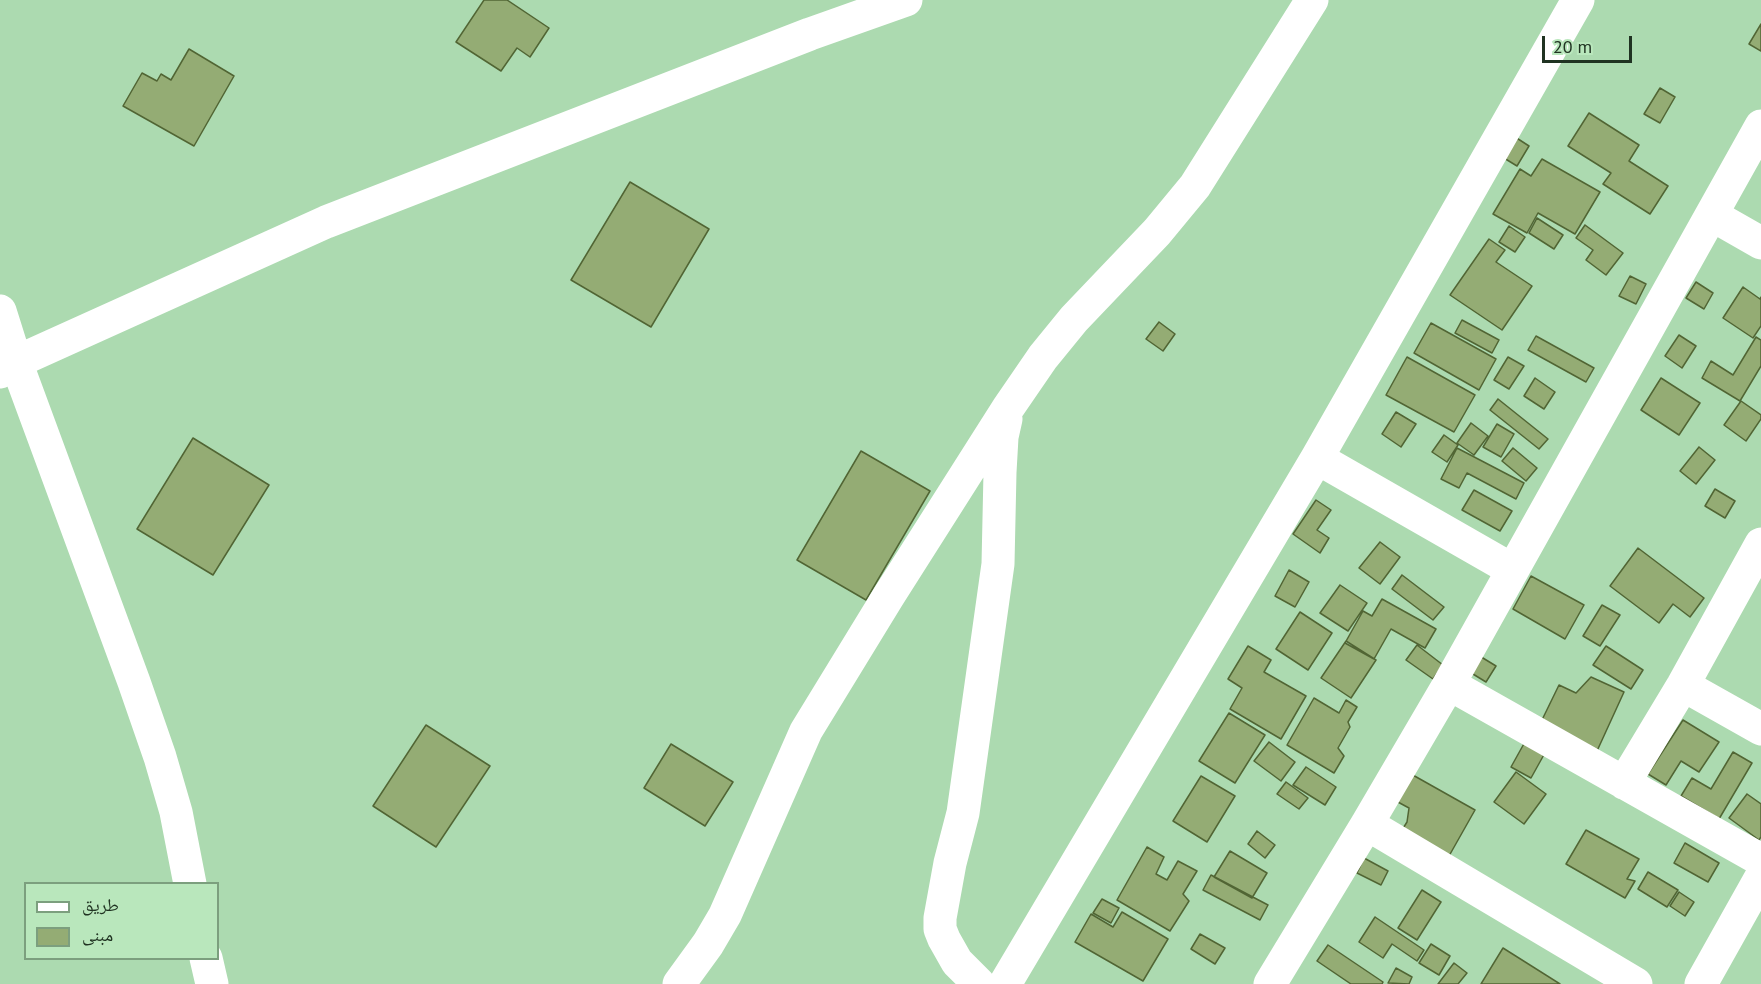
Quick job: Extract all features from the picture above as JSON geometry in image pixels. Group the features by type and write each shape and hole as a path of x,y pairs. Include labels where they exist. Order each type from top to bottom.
{"street":[{"path":"8,367 326,222 810,34 906,0"},
{"path":"679,984 708,944 725,915 806,732 888,597 1008,408 1062,334 1157,232 1195,186 1312,0"},
{"path":"1005,984 1317,458 1578,0"},
{"path":"1270,984 1449,684 1511,569 1761,126"},
{"path":"1712,216 1761,243"},
{"path":"0,311 8,367 152,736 176,812 190,882"},
{"path":"980,984 954,956 940,929 940,918 950,863 963,813 998,564 1002,437 1008,408"},
{"path":"1317,458 1511,569"},
{"path":"1624,783 1683,685 1761,544"},
{"path":"1449,684 1761,860"},
{"path":"1683,685 1761,729"},
{"path":"1367,824 1636,984"},
{"path":"1701,984 1761,878"},
{"path":"206,960 212,984"}],"building":[{"path":"484,0 507,0 549,28 530,57 517,48 501,71 456,42"},
{"path":"1761,24 1761,51 1749,44"},
{"path":"189,49 234,76 194,146 123,106 142,73 157,81 161,74 171,80"},
{"path":"1660,88 1675,97 1660,123 1644,114"},
{"path":"1589,113 1639,145 1629,161 1668,186 1650,214 1603,184 1611,173 1568,146"},
{"path":"1512,135 1529,146 1517,166 1499,155"},
{"path":"1542,159 1600,192 1575,234 1538,213 1527,233 1493,214 1520,169 1531,176"},
{"path":"630,182 709,229 651,327 571,280"},
{"path":"1537,218 1563,235 1554,249 1529,233"},
{"path":"1585,225 1623,253 1606,275 1586,260 1593,250 1576,238"},
{"path":"1509,226 1525,237 1515,252 1499,242"},
{"path":"1489,239 1505,250 1496,262 1532,286 1502,330 1450,295"},
{"path":"1630,276 1646,284 1636,304 1619,296"},
{"path":"1696,282 1713,293 1704,309 1686,298"},
{"path":"1743,287 1760,299 1761,297 1761,326 1753,338 1723,318"},
{"path":"1462,320 1499,340 1492,353 1455,333"},
{"path":"1159,322 1175,334 1163,351 1146,339"},
{"path":"1431,323 1496,359 1479,390 1414,353"},
{"path":"1679,335 1696,346 1682,368 1665,356"},
{"path":"1536,336 1594,368 1586,382 1528,350"},
{"path":"1756,337 1761,340 1761,366 1740,401 1702,378 1711,361 1733,375"},
{"path":"1407,357 1475,395 1454,432 1386,395"},
{"path":"1508,357 1524,366 1509,389 1494,380"},
{"path":"1535,378 1555,392 1544,409 1524,396"},
{"path":"1661,378 1700,403 1679,435 1641,410"},
{"path":"1498,399 1548,439 1539,449 1490,410"},
{"path":"1741,401 1761,415 1761,419 1746,441 1724,425"},
{"path":"1396,412 1416,424 1401,447 1382,434"},
{"path":"1471,423 1488,436 1474,455 1457,443"},
{"path":"1497,424 1514,434 1501,457 1483,447"},
{"path":"1444,435 1458,445 1447,462 1432,452"},
{"path":"193,438 269,485 213,575 137,529"},
{"path":"1699,447 1715,460 1696,484 1680,471"},
{"path":"1457,448 1524,483 1516,499 1467,473 1459,488 1441,479"},
{"path":"1513,448 1537,468 1526,481 1502,461"},
{"path":"861,451 930,491 866,600 797,560"},
{"path":"1715,489 1735,501 1725,518 1705,506"},
{"path":"1474,490 1512,511 1500,531 1462,510"},
{"path":"1316,500 1331,510 1317,530 1329,538 1320,553 1293,534"},
{"path":"1380,542 1400,557 1380,584 1359,568"},
{"path":"1638,548 1704,598 1690,617 1673,604 1659,623 1610,586"},
{"path":"1289,570 1309,582 1295,607 1275,596"},
{"path":"1402,575 1444,607 1433,620 1392,589"},
{"path":"1531,576 1584,605 1565,639 1513,609"},
{"path":"1340,585 1367,603 1348,631 1320,613"},
{"path":"1382,599 1436,629 1425,648 1391,629 1374,659 1345,643 1363,611 1372,616"},
{"path":"1602,605 1620,615 1600,646 1583,636"},
{"path":"1300,612 1332,633 1308,670 1276,649"},
{"path":"1346,641 1376,660 1351,698 1321,678"},
{"path":"1417,645 1443,665 1433,679 1406,660"},
{"path":"1248,646 1271,660 1264,672 1306,696 1281,739 1230,709 1242,688 1228,679"},
{"path":"1606,646 1643,670 1631,689 1593,665"},
{"path":"1478,655 1496,666 1486,682 1468,671"},
{"path":"1591,677 1624,692 1597,751 1540,724 1559,685 1576,693"},
{"path":"1314,698 1339,713 1346,700 1357,707 1348,722 1350,727 1338,748 1344,756 1334,773 1287,745"},
{"path":"1229,713 1265,735 1235,783 1199,761"},
{"path":"1683,720 1719,742 1699,772 1681,761 1666,785 1648,774"},
{"path":"426,725 490,766 436,847 373,806"},
{"path":"1526,740 1546,751 1531,778 1511,767"},
{"path":"1269,742 1295,762 1281,781 1254,761"},
{"path":"671,744 733,782 705,826 644,788"},
{"path":"1733,752 1752,763 1719,819 1681,796 1692,778 1711,789"},
{"path":"1306,767 1336,787 1325,805 1293,785"},
{"path":"1516,772 1546,794 1524,824 1494,802"},
{"path":"1411,774 1475,810 1449,856 1402,830 1407,822 1409,808 1396,801"},
{"path":"1201,776 1235,796 1207,842 1173,821"},
{"path":"1286,782 1308,798 1299,809 1277,794"},
{"path":"1747,794 1761,804 1761,837 1759,840 1729,818"},
{"path":"1586,830 1639,859 1627,879 1635,881 1625,898 1566,864"},
{"path":"1257,831 1275,845 1265,858 1248,844"},
{"path":"1685,843 1719,863 1708,882 1674,863"},
{"path":"1147,847 1164,857 1156,874 1167,880 1178,861 1197,871 1183,894 1189,901 1170,931 1117,900"},
{"path":"1230,851 1267,873 1252,898 1214,877"},
{"path":"1364,858 1388,871 1381,885 1357,873"},
{"path":"1648,872 1678,890 1667,907 1638,889"},
{"path":"1211,875 1268,905 1260,920 1203,890"},
{"path":"1422,890 1441,902 1417,940 1398,928"},
{"path":"1679,892 1694,902 1685,916 1670,906"},
{"path":"1102,899 1119,908 1111,923 1093,913"},
{"path":"1122,912 1168,939 1143,981 1075,942 1091,914 1113,927"},
{"path":"1375,917 1424,950 1417,961 1392,944 1383,958 1359,942"},
{"path":"1200,934 1225,948 1215,964 1191,949"},
{"path":"1431,944 1450,956 1439,975 1419,963"},
{"path":"1328,945 1383,982 1382,984 1351,984 1317,961"},
{"path":"1503,948 1560,984 1481,984"},
{"path":"1454,963 1467,973 1458,984 1438,984"},
{"path":"1396,968 1412,977 1409,984 1388,983"}]}
